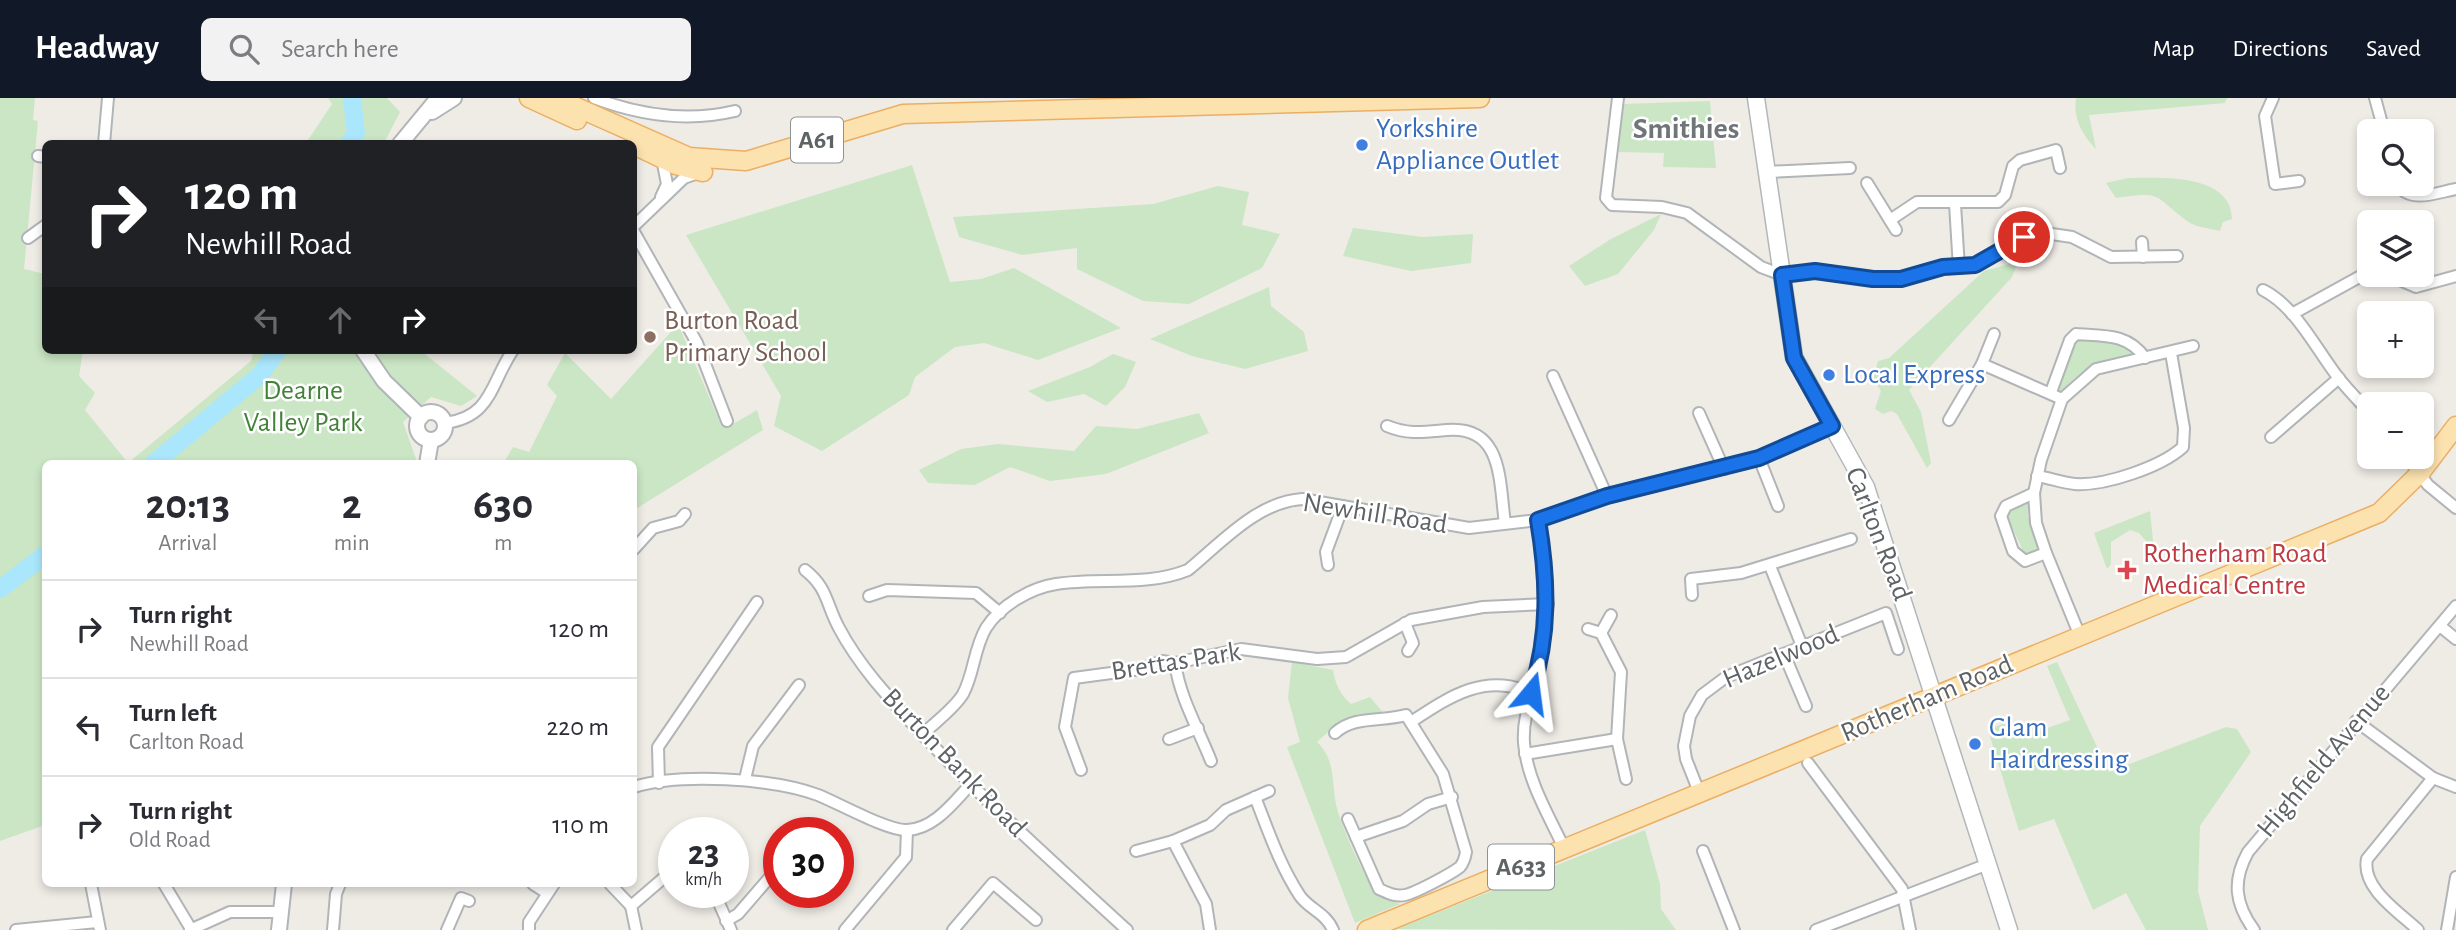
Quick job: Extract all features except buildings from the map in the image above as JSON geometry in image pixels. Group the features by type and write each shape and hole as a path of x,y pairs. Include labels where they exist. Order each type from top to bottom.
{"main road":[{"name":"A61","path":"556,98 689,157 746,161"},
{"name":"A61","path":"637,146 662,159 702,172 731,170 746,161 903,114 1480,98"},
{"name":"Carlton Road","path":"1756,98 1794,358 1866,487 2009,930"},
{"name":"A61","path":"535,99 623,140"},
{"name":"Rotherham Road","path":"1367,930 2379,513 2421,472 2456,426"}],"street":[{"path":"104,140 108,98"},
{"path":"403,140 438,98"},
{"path":"414,125 454,98"},
{"path":"594,98 670,117 710,117 735,111"},
{"path":"1618,98 1606,198 1612,205 1662,207 1687,213 1761,267 1782,275 1815,271 1892,280 1943,267 1959,268 1987,261 2012,242 2045,233 2072,237 2111,257 2177,256"},
{"path":"2273,98 2265,116 2275,184 2299,181"},
{"path":"2375,98 2381,119"},
{"path":"1867,183 1893,225 1917,202 1998,202 2005,195 2013,166 2032,156 2056,150 2060,168"},
{"path":"660,200 667,184 662,159"},
{"path":"1767,172 1850,169"},
{"path":"637,223 684,178 702,172"},
{"path":"2434,193 2456,189"},
{"path":"1955,204 1959,268"},
{"path":"27,238 42,228"},
{"path":"637,237 697,343 727,421"},
{"path":"2142,242 2143,257"},
{"path":"2434,282 2456,276"},
{"path":"2292,314 2357,278"},
{"path":"2263,290 2270,293 2292,314 2357,398"},
{"path":"1949,420 1982,364 1994,334"},
{"path":"2051,392 2070,340 2076,334 2121,338 2132,342 2145,358"},
{"path":"2080,636 2036,523 2034,493 2037,476 2062,399 2096,369 2193,346"},
{"path":"2037,476 2073,484 2117,478 2176,454 2183,447 2185,438 2171,353"},
{"path":"367,354 384,381 421,417"},
{"path":"445,423 466,419 480,410 511,354"},
{"path":"1982,364 2062,399"},
{"path":"1553,376 1607,496"},
{"path":"2271,437 2339,378"},
{"path":"431,440 418,430 421,417 427,413 437,413 445,423"},
{"path":"1699,413 1724,469"},
{"path":"431,440 441,436 445,423"},
{"path":"1387,426 1402,432 1425,434 1450,429 1481,436 1489,443 1496,459 1505,523"},
{"name":"Newhill Road","path":"922,736 963,695 986,629 1000,613 1031,591 1056,584 1136,581 1180,574 1253,517 1286,501 1302,499 1454,527 1469,528 1538,520 1607,496 1724,469 1759,458 1832,426"},
{"path":"428,460 431,440"},
{"path":"1759,458 1778,506"},
{"path":"2418,469 2428,485 2456,508"},
{"path":"2034,493 2006,506 2001,516 2017,557 2025,561 2046,553"},
{"path":"1328,565 1326,552 1343,506"},
{"path":"637,547 653,528 679,521 685,514"},
{"path":"1538,520 1548,604 1540,666 1525,719 1525,754 1537,791 1564,848"},
{"path":"1692,595 1691,579 1770,566 1851,539"},
{"path":"1770,566 1802,646"},
{"name":"Burton Bank Road","path":"806,576 825,591 849,646 922,736 970,785 1126,930"},
{"path":"875,597 887,590 976,593 1000,613"},
{"path":"659,782 658,747 757,602"},
{"name":"Brettas Park","path":"1081,770 1065,727 1074,678 1141,669 1162,662 1175,663 1241,649 1317,659 1346,657 1405,623 1483,607 1548,604"},
{"name":"Highfield Avenue","path":"2254,930 2242,914 2236,898 2237,879 2243,862 2356,721 2456,606"},
{"name":"Hazelwood","path":"1699,792 1686,760 1685,731 1695,704 1702,695 1726,677 1886,613 1898,649"},
{"path":"1601,632 1611,615"},
{"path":"1405,623 1413,643 1408,651"},
{"path":"2440,626 2456,639"},
{"path":"1588,629 1601,632"},
{"path":"1601,632 1621,672 1617,739 1626,779"},
{"path":"1784,654 1806,706"},
{"path":"1175,663 1178,689 1211,761"},
{"path":"1411,722 1447,698 1482,685 1503,684 1531,693"},
{"path":"745,779 754,746 799,685"},
{"path":"1335,733 1348,724 1388,721 1406,715 1443,774 1452,797 1466,852 1464,861 1459,868 1406,895 1392,896 1379,889 1348,819"},
{"path":"2356,721 2433,778 2456,787"},
{"path":"1169,739 1198,728"},
{"path":"1525,754 1617,739"},
{"path":"1808,763 1905,896 1910,930"},
{"path":"2418,930 2369,883 2365,870 2367,859 2433,778"},
{"path":"637,786 659,782 745,779 814,794 893,828 907,830 933,822 970,785"},
{"path":"1136,851 1173,841 1210,825 1226,810 1269,791"},
{"path":"1255,797 1283,864 1301,897 1325,916 1334,930"},
{"path":"1356,837 1403,821 1428,804 1452,797"},
{"path":"845,930 906,857 907,830"},
{"path":"1173,841 1206,904 1210,930"},
{"path":"1703,850 1734,930"},
{"path":"1816,930 1988,864"},
{"path":"2447,930 2456,877"},
{"path":"631,906 658,883"},
{"path":"953,930 993,883 1036,920"},
{"path":"721,908 728,925 763,885"},
{"path":"16,930 98,926 92,887"},
{"path":"166,887 191,930 230,912 280,912"},
{"path":"279,930 284,887"},
{"path":"332,930 335,894 338,887"},
{"path":"537,887 547,894"},
{"path":"529,930 529,922 552,887"},
{"path":"613,887 631,906 636,930"},
{"path":"447,930 461,898 469,901"}],"green space":[{"path":"0,98 35,98 33,120 38,121 24,269 42,273 42,354 82,354 79,376 95,393 85,410 126,460 42,460 42,826 0,841"},
{"path":"328,98 387,98 400,112 386,140 308,140 332,104"},
{"path":"2076,98 2227,98 2225,103 2089,115 2096,149 2080,126 2076,113"},
{"path":"1710,101 1716,168 1663,167 1664,153 1615,152 1622,104"},
{"path":"912,165 950,282 981,279 1014,268 1121,328 1038,360 984,343 955,347 915,377 909,395 822,451 774,426 781,396 686,235"},
{"path":"2128,178 2175,179 2207,186 2220,193 2229,204 2232,219 2223,222 2220,231 2191,223 2151,196 2116,198 2106,183"},
{"path":"1218,186 1249,192 1242,225 1280,234 1262,268 1189,304 1143,301 1077,269 1077,248 1022,255 959,237 953,217 1153,204"},
{"path":"1661,214 1654,230 1618,274 1585,286 1569,266 1611,239"},
{"path":"1353,228 1423,237 1473,234 1471,263 1411,271 1343,256"},
{"path":"2009,264 2016,267 2012,277 1909,390 1921,412 1931,463 1927,468 1897,414 1891,411 1883,414 1875,409 1881,391 1873,378 1878,361 1889,358 1984,271"},
{"path":"1269,287 1271,306 1304,332 1308,351 1245,369 1192,356 1150,339"},
{"path":"678,324 721,425 735,423 757,410 763,430 637,508 637,460 505,460 513,447 529,452 557,396 547,385 564,354 611,399"},
{"path":"2081,340 2131,345 2136,356 2086,370 2063,391 2058,391 2075,343"},
{"name":"Dearne Valley Park","path":"253,354 425,354 477,396 461,406 431,397 403,422 416,459 132,460 251,361"},
{"path":"1113,354 1136,362 1125,387 1106,406 1084,394 1047,402 1028,391 1090,367"},
{"path":"1199,413 1209,433 1106,474 1050,481 1010,467 975,485 928,483 919,470 961,449 998,444 1074,451 1096,426 1137,429"},
{"path":"2028,501 2028,516 2039,551 2025,555 2006,514 2008,510"},
{"path":"2150,511 2154,550 2139,533 2130,530 2111,542 2111,564 2107,569 2094,533"},
{"path":"1292,662 1333,670 1339,688 1351,704 1370,697 1385,715 1365,715 1348,720 1317,742 1331,766 1338,812 1362,868 1380,895 1400,904 1355,923 1287,747 1300,742 1288,698"},
{"path":"2057,662 2109,772 2226,727 2237,729 2251,752 2200,826 2198,891 2208,930 2146,930 2126,893 2093,910 2054,819 2019,831 1988,730 2009,721 2017,739 2070,720 2047,666"},
{"path":"1645,830 1660,884 1661,909 1676,930 1396,929"}],"waterway":[{"path":"352,98 356,133 352,140"},
{"path":"158,460 259,376 275,354"},
{"path":"0,589 42,557"}],"place":[{"name":"Yorkshire Appliance Outlet","path":"1362,145"},
{"name":"Burton Road Primary School","path":"650,337"},
{"name":"Local Express","path":"1829,375"},
{"name":"Rotherham Road Medical Centre","path":"2127,570"},
{"name":"Glam Hairdressing","path":"1975,744"}],"district":[{"name":"Smithies","path":"1686,129"}],"route":[{"path":"1531,693 1540,666 1548,604 1538,520 1607,496 1724,469 1759,458 1832,426 1794,358 1782,275 1815,271 1873,279 1901,279 1943,267 1959,268 1987,261 2012,242 2024,237"}]}
